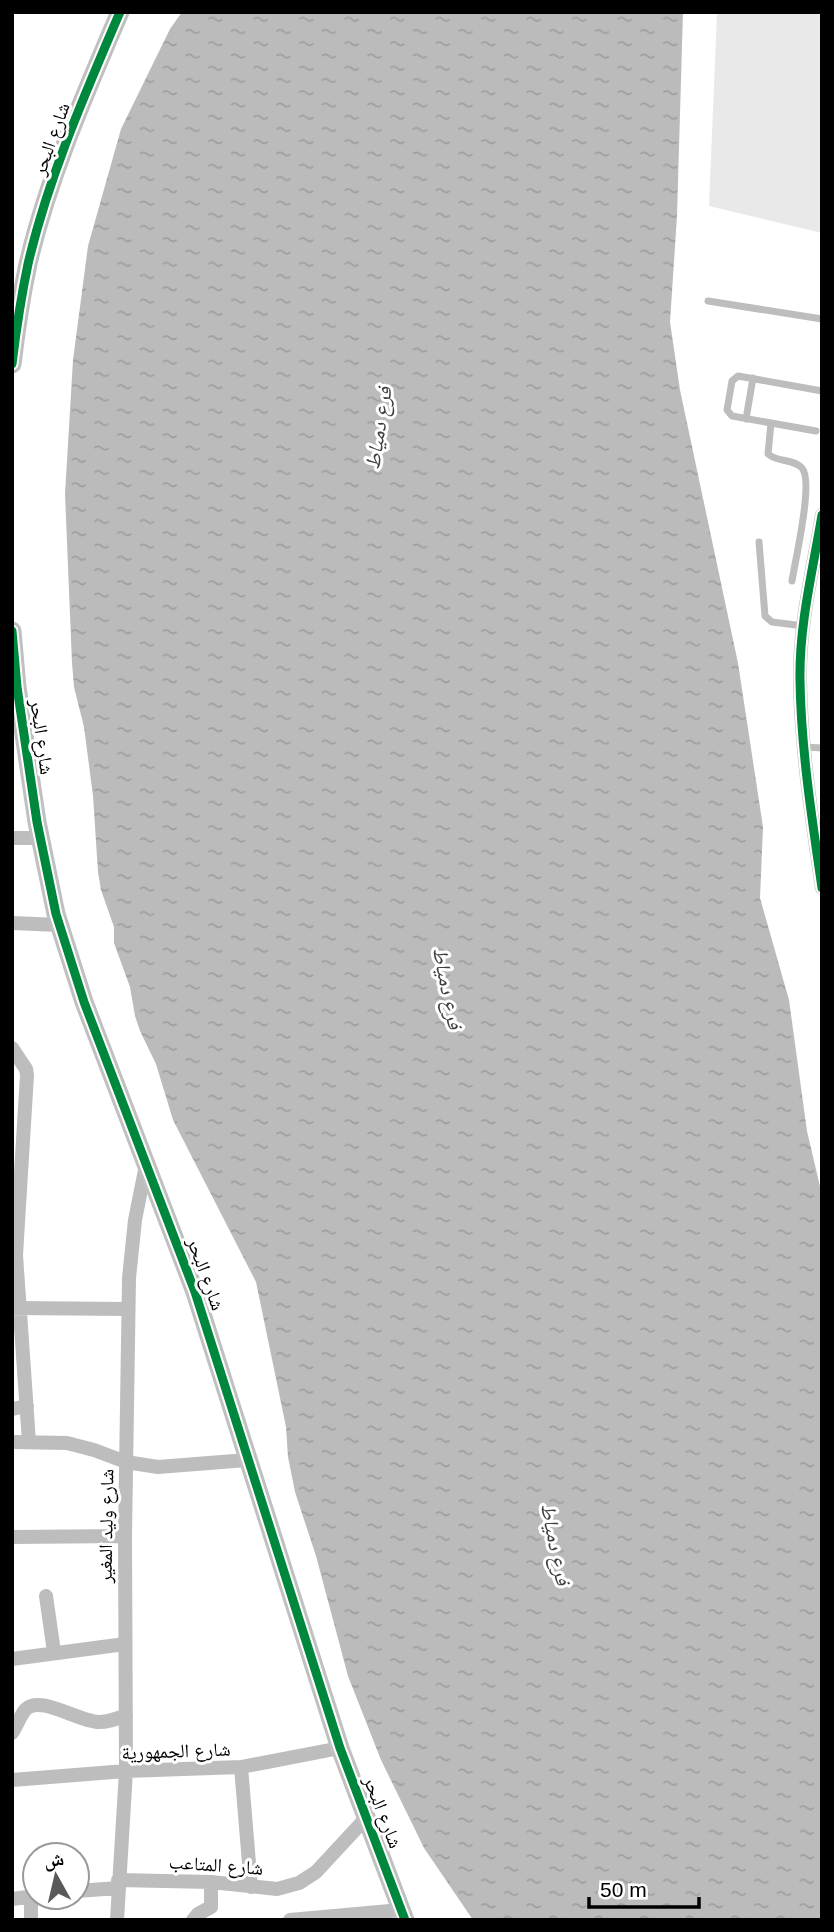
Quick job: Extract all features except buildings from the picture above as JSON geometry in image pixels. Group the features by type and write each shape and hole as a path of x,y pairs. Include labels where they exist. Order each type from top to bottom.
{"street":[{"name":"شارع البحر","path":"12,364 28,264 40,223 62,156 120,12"},
{"path":"822,515 804,626 800,677 803,747 822,888"},
{"name":"شارع البحر","path":"12,631 17,687 40,838 59,925 84,1002 195,1292 340,1748 403,1915"},
{"path":"12,838 40,838"},
{"path":"12,923 59,925"},
{"path":"12,1048 26,1069 27,1076 17,1173 16,1308 20,1408 29,1442"},
{"name":"شارع وليد المغير","path":"117,1920 126,1771 128,1309 135,1220 146,1164"},
{"path":"16,1308 128,1309"},
{"path":"12,1442 67,1443 126,1462 158,1467 247,1460"},
{"path":"12,1537 125,1536"},
{"path":"46,1596 54,1652"},
{"path":"12,1658 125,1644"},
{"path":"12,1733 24,1711 36,1704 98,1722 112,1721 126,1715"},
{"name":"شارع الجمهورية","path":"12,1780 126,1771 241,1768 340,1748"},
{"path":"241,1768 251,1887"},
{"name":"شارع المتاعب","path":"91,1889 118,1884 211,1882 277,1889 299,1883 316,1872 366,1817"},
{"path":"193,1920 211,1907 211,1882"},
{"path":"290,1920 403,1915"}],"lane":[{"path":"708,301 822,319"},
{"path":"816,431 732,416 727,410 732,381 738,376 822,391"},
{"path":"746,419 753,378"},
{"path":"771,423 768,454 772,458 800,466 806,478 792,581"},
{"path":"759,542 765,616 772,622 804,626"},
{"path":"803,747 822,748"}],"shaded area":[{"path":"717,12 822,12 822,233 709,206"}],"water":[{"name":"فرع دمياط","path":"182,12 683,12 677,216 670,322 680,390 738,663 763,827 760,898 789,1000 807,1131 822,1195 822,1920 473,1920 424,1848 381,1760 348,1676 316,1556 295,1492 288,1457 286,1427 256,1282 173,1120 156,1064 135,1016 130,987 114,943 114,927 101,890 98,872 93,796 84,727 74,687 65,494 73,360 88,246 121,129 170,29"}],"cycle path":[{"path":"12,364 28,264 36,232 68,136 120,12"},
{"path":"822,515 804,618 800,659 805,758 822,888"},
{"path":"12,631 17,687 37,822 56,914 84,1002 195,1292 340,1748 405,1920"}]}
